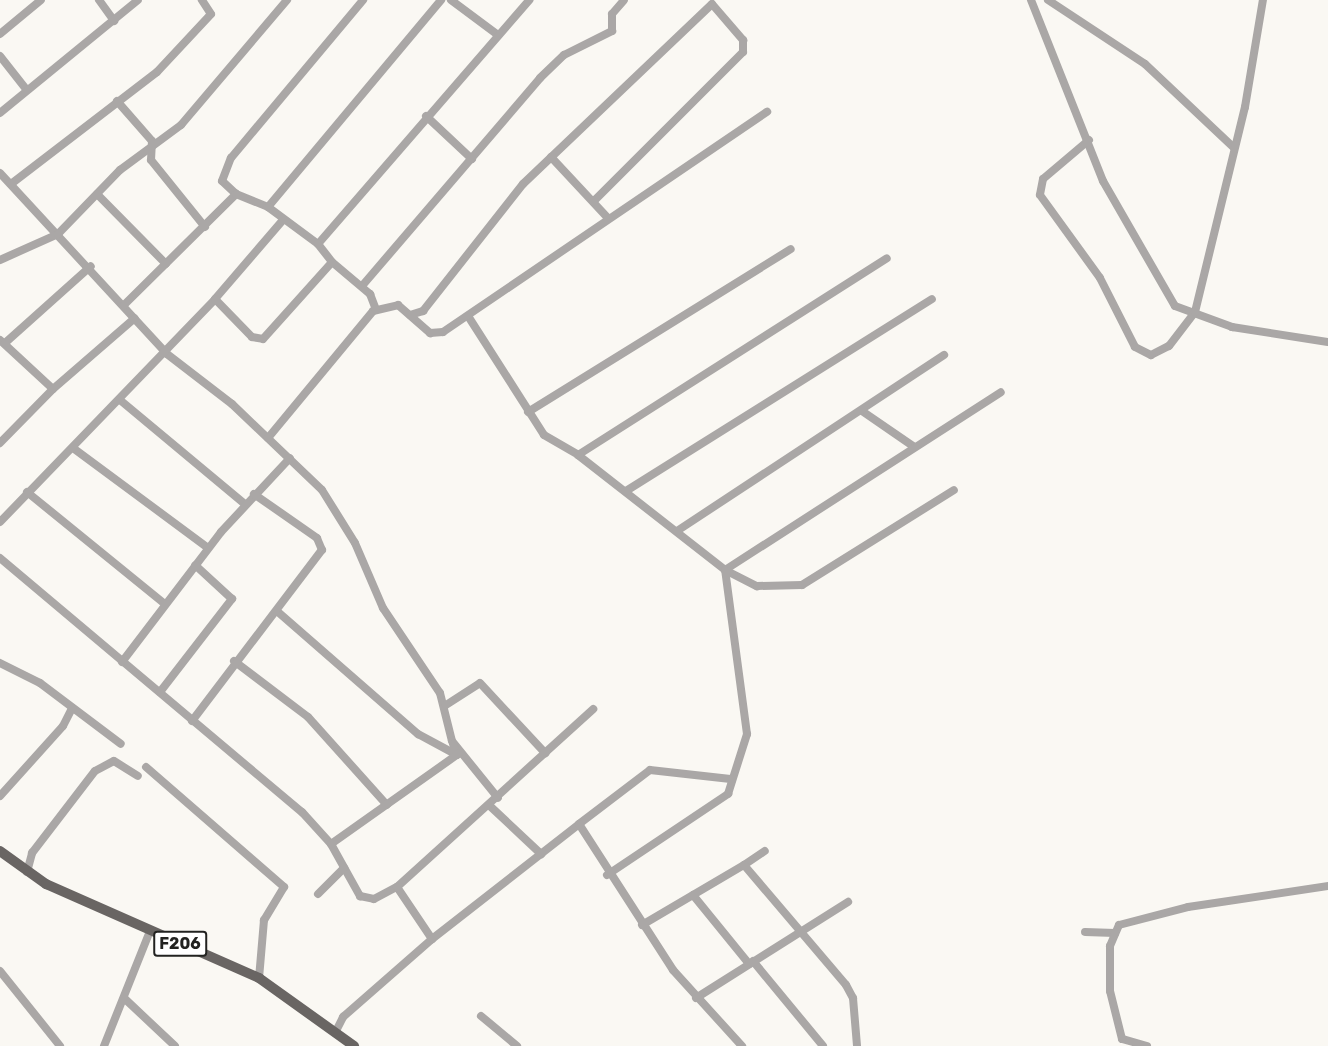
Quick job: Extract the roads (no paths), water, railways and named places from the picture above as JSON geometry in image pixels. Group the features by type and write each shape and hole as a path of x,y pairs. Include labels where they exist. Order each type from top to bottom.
{"main road":[{"name":"F206","path":"0,851 27,872 150,931 259,978 354,1046"}],"street":[{"path":"0,34 41,0"},
{"path":"99,0 114,21"},
{"path":"0,113 138,0"},
{"path":"11,184 158,72 211,14 202,0"},
{"path":"0,260 58,234 125,165 151,151 181,125 287,0"},
{"path":"363,0 231,158 222,181 236,194 268,207 318,244 332,262 362,286 376,310"},
{"path":"268,207 441,0"},
{"path":"452,0 498,35"},
{"path":"318,244 426,116 529,0"},
{"path":"362,286 560,58 612,31 612,14 624,0"},
{"path":"1031,0 1089,140 1135,241 1175,306 1233,327 1328,342"},
{"path":"1048,0 1145,64 1234,148"},
{"path":"1089,140 1043,179 1040,195 1100,278 1135,347 1147,355 1169,346 1195,312 1234,148 1263,0"},
{"path":"410,315 423,311 504,205 551,157 712,4 743,40 743,51 594,201"},
{"path":"0,56 27,89"},
{"path":"117,101 152,141 151,160 205,227"},
{"path":"268,438 376,310 398,305 436,333 468,316 607,217 767,112"},
{"path":"426,116 472,159"},
{"path":"551,157 607,217"},
{"path":"0,173 91,266 167,354 268,438 322,490 345,525 383,608 446,705 452,741 459,753 498,798"},
{"path":"97,194 166,264"},
{"path":"124,305 236,194"},
{"path":"0,522 27,492 167,354 283,220"},
{"path":"528,412 791,249"},
{"path":"578,454 887,258"},
{"path":"215,299 252,337 263,339 332,262"},
{"path":"53,389 3,341 91,266"},
{"path":"626,491 932,299"},
{"path":"468,316 544,435 578,454 725,570 757,586 802,585 954,490"},
{"path":"0,443 53,389 135,318"},
{"path":"677,531 944,355"},
{"path":"725,570 913,446 1001,392"},
{"path":"120,400 245,504"},
{"path":"862,411 913,446"},
{"path":"73,448 208,548"},
{"path":"122,662 208,548 254,494 290,458"},
{"path":"27,492 165,604"},
{"path":"192,721 234,661 278,612 323,544 254,494"},
{"path":"0,558 302,812 331,844 364,899 397,887 490,807 593,709"},
{"path":"160,692 232,599 195,565"},
{"path":"608,875 728,794 730,779 747,734 725,570"},
{"path":"278,612 418,734 459,753"},
{"path":"234,661 308,717 387,805"},
{"path":"0,663 34,679 122,744"},
{"path":"446,705 480,682 545,753"},
{"path":"0,796 63,726 72,708"},
{"path":"331,844 459,753"},
{"path":"27,872 32,853 95,771 114,762 138,776"},
{"path":"146,767 284,887 264,920 259,978"},
{"path":"336,1031 343,1017 432,939 650,771 730,779"},
{"path":"490,807 541,854"},
{"path":"579,824 608,875 642,925 696,998 742,1046"},
{"path":"642,925 765,851"},
{"path":"744,865 803,929 853,998 857,1046"},
{"path":"318,894 344,868"},
{"path":"1147,1046 1122,1039 1110,991 1115,933 1119,925 1134,919 1328,886"},
{"path":"397,887 432,939"},
{"path":"693,895 823,1046"},
{"path":"696,998 848,902"},
{"path":"104,1046 150,931"},
{"path":"1085,932 1115,933"},
{"path":"0,971 60,1046"},
{"path":"124,998 176,1046"},
{"path":"481,1016 517,1046"}]}
